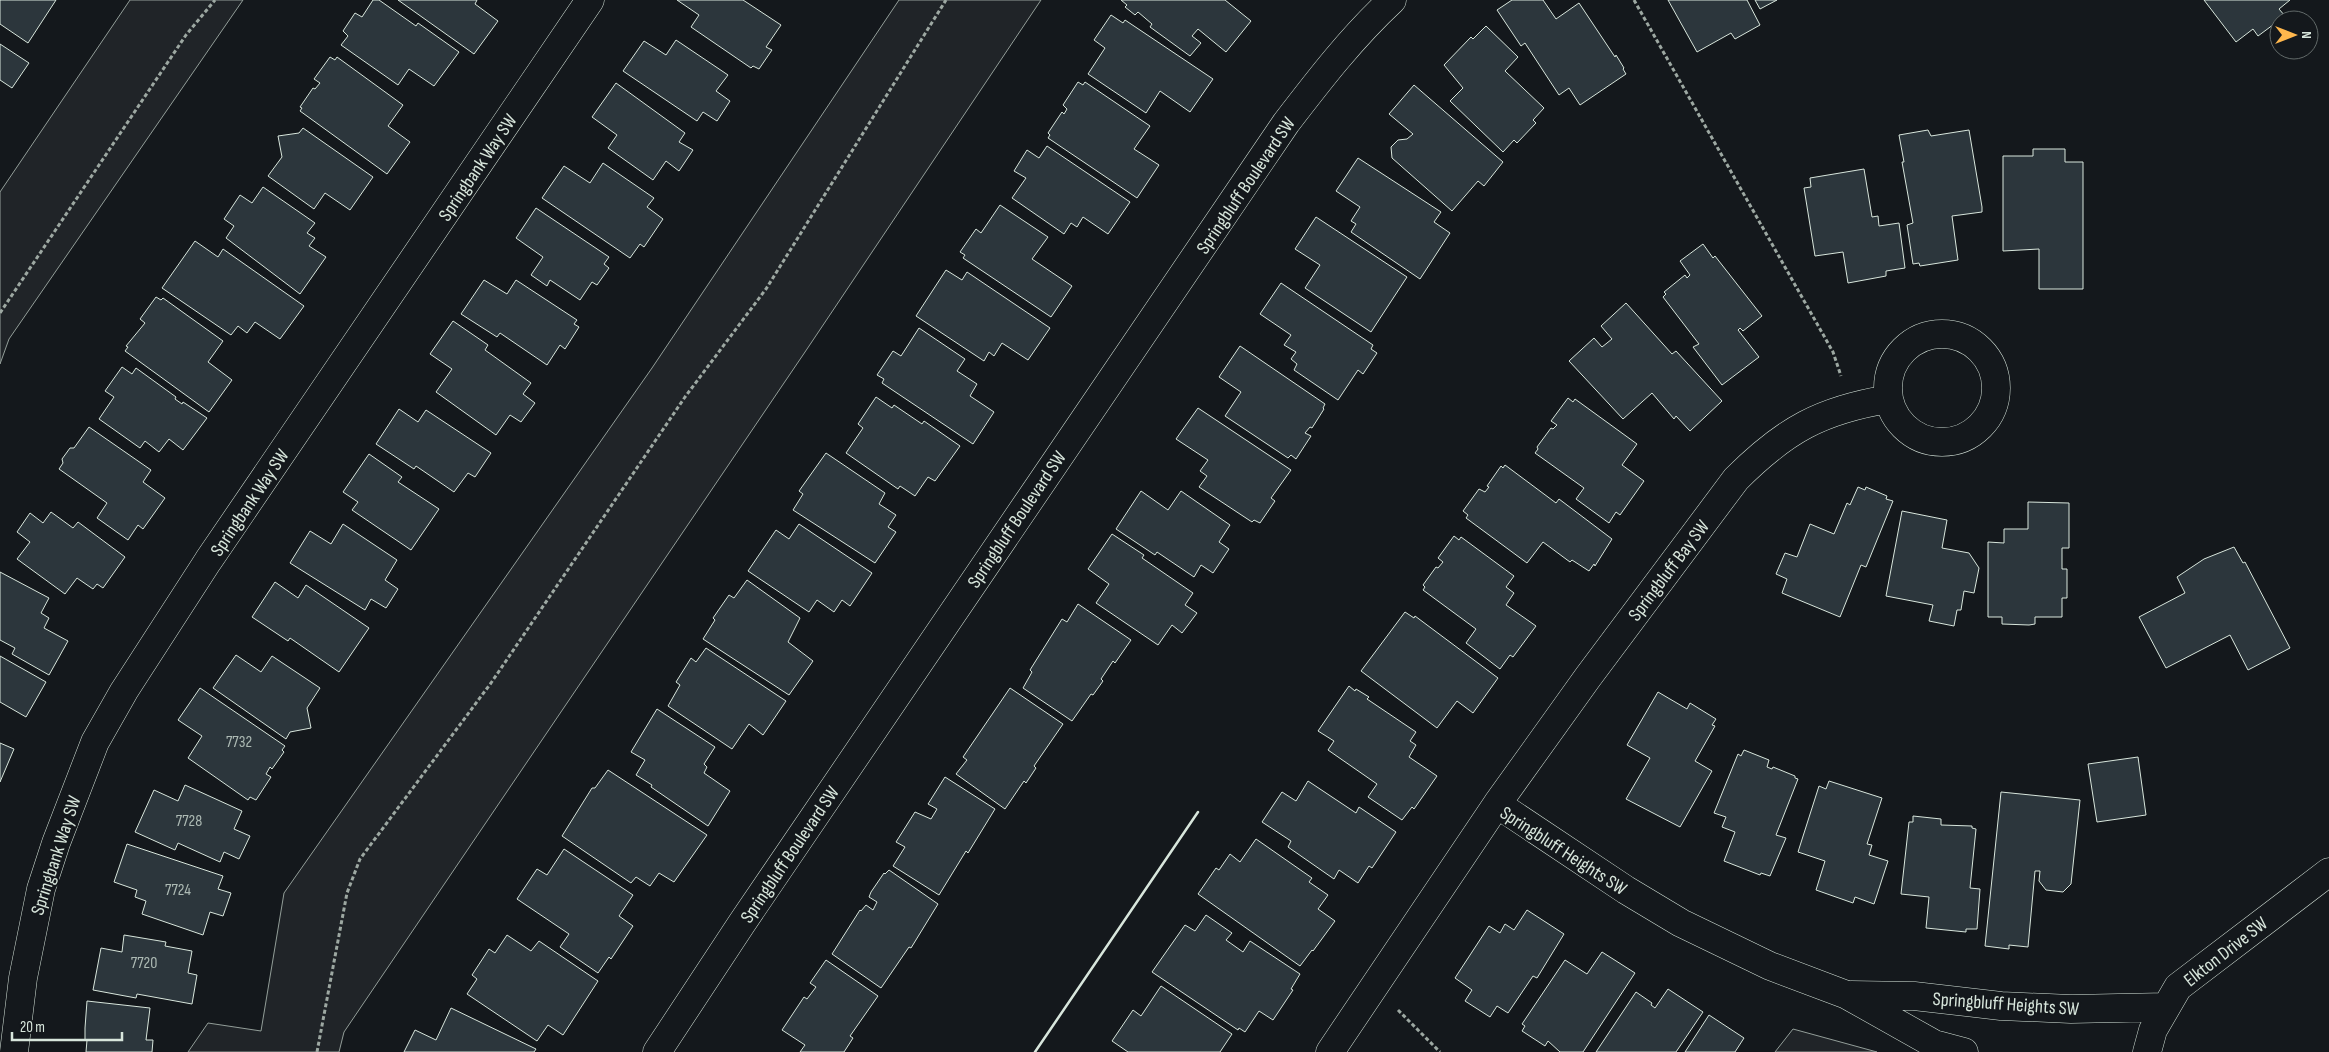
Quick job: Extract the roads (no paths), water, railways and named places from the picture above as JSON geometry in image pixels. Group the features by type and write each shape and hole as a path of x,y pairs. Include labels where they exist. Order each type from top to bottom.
{"street":[{"name":"Springbank Way SW","path":"14,1052 23,978 41,889 56,843 95,742 124,691 208,561 590,0"},
{"name":"Springbluff Boulevard SW","path":"657,1052 742,922 1286,122 1326,71 1371,19 1392,0"},
{"name":"Springbluff Bay SW","path":"1497,804 1588,677 1736,479 1760,455 1781,438 1819,417 1852,405 1889,399"},
{"name":"Springbluff Heights SW","path":"1330,1052 1497,804 1626,890 1681,923 1770,966 1847,995 1934,1044 1964,1052"},
{"name":"Elkton Drive SW","path":"2148,1052 2153,1030 2178,987 2329,872"},
{"name":"Springbluff Heights SW","path":"1847,995 1914,996 2001,1006 2071,1009 2166,1007"}]}
